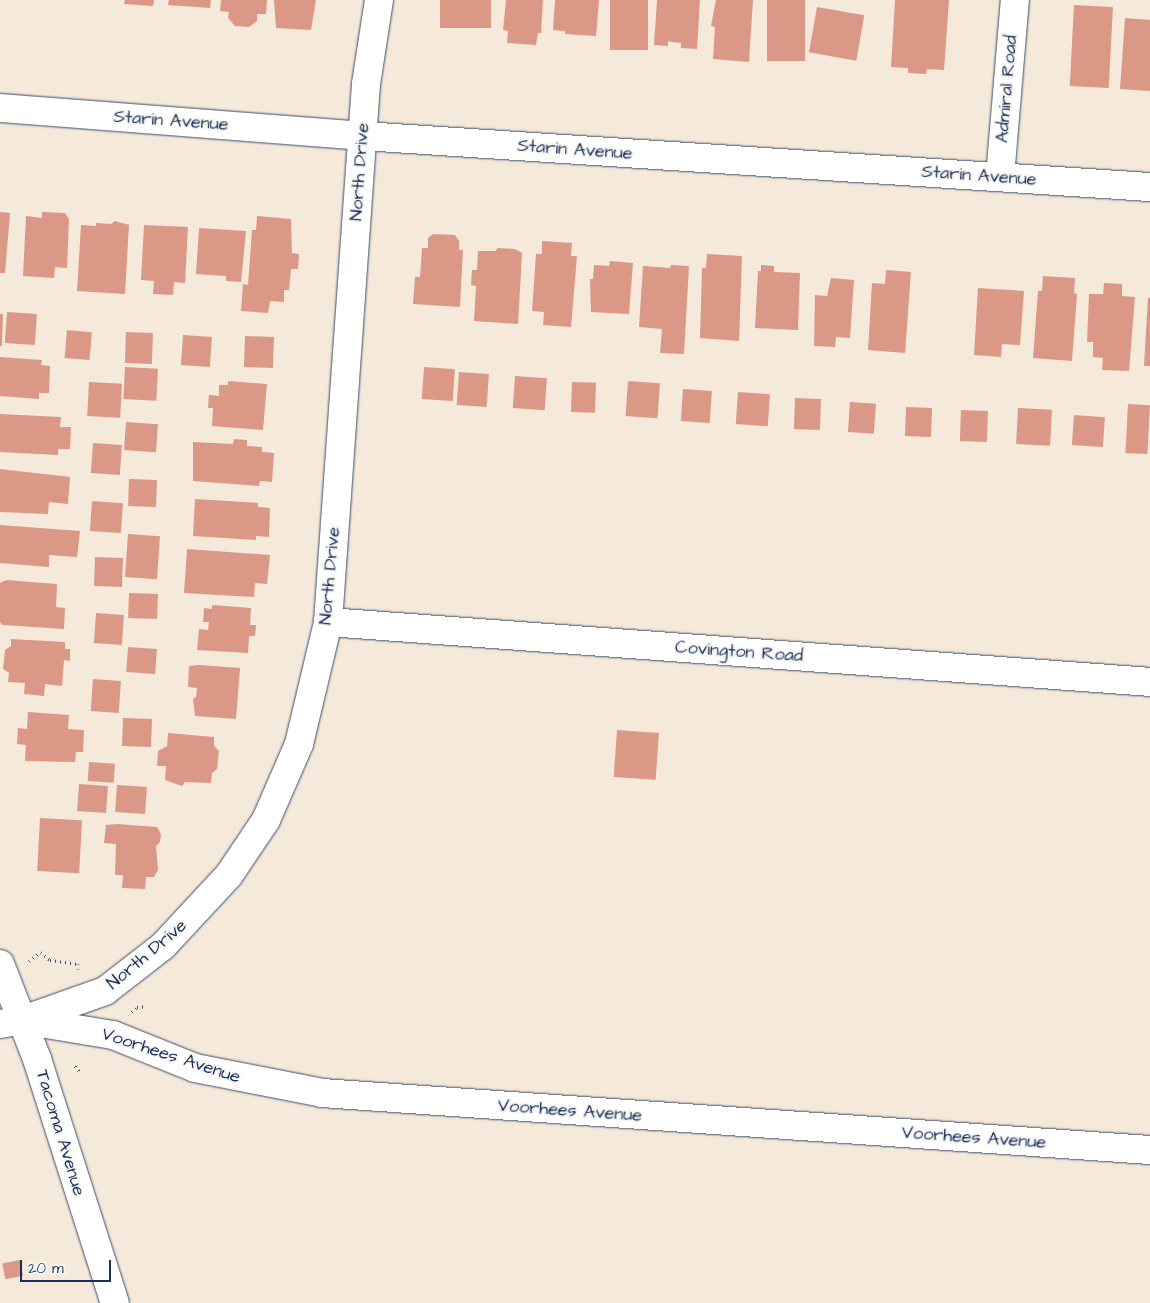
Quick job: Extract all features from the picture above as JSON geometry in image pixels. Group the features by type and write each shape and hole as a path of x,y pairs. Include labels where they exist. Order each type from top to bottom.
{"street":[{"name":"North Drive","path":"11,1022 105,991 163,946 229,875 266,820 299,744 328,622 366,84 379,0"},
{"name":"Admiral Road","path":"1000,177 1015,0"},
{"name":"Starin Avenue","path":"0,108 363,136 1150,188"},
{"name":"Covington Road","path":"328,622 1150,682"},
{"name":"Tacoma Avenue","path":"0,964 11,1022 116,1303"},
{"name":"Voorhees Avenue","path":"11,1022 113,1035 195,1068 276,1087 322,1093 1150,1150"}],"path":[{"path":"29,961 41,952 50,960 78,964"},
{"path":"137,1007 147,1006"},
{"path":"76,1066 80,1072"}],"building":[{"path":"125,0 154,0 153,6 124,4"},
{"path":"169,0 211,0 210,8 168,5"},
{"path":"221,0 267,0 266,14 257,14 257,21 249,27 235,26 228,18 229,12 220,11"},
{"path":"274,0 316,0 311,30 276,28"},
{"path":"440,0 491,0 491,28 440,28"},
{"path":"506,0 543,0 541,33 538,33 536,45 507,43 508,31 503,30"},
{"path":"555,0 599,0 596,36 565,34 565,31 553,30"},
{"path":"610,0 648,0 648,50 610,50"},
{"path":"657,0 700,0 697,49 681,48 681,43 668,41 668,46 654,45"},
{"path":"716,0 753,0 749,62 713,59 715,27 711,26"},
{"path":"767,0 805,0 805,61 767,61"},
{"path":"895,0 949,0 944,70 927,69 926,74 908,73 908,68 891,67"},
{"path":"1074,5 1113,7 1109,88 1070,86"},
{"path":"817,7 864,15 856,61 809,52"},
{"path":"1125,18 1150,20 1150,91 1120,89"},
{"path":"0,212 10,213 5,273 0,273"},
{"path":"42,212 65,213 69,219 67,268 55,267 54,278 23,276 26,216 42,218"},
{"path":"257,216 291,219 292,253 299,254 298,269 291,269 289,290 284,290 284,302 270,301 268,313 241,311 243,284 248,285 252,230 256,230"},
{"path":"115,221 129,225 125,294 77,291 81,225 96,226 96,223 111,224"},
{"path":"144,225 188,227 185,283 174,282 173,295 153,294 154,281 141,280"},
{"path":"199,228 246,231 241,282 226,281 226,276 196,274"},
{"path":"433,234 455,235 459,241 459,250 463,250 460,307 413,304 415,277 420,277 422,248 428,248 428,238"},
{"path":"542,241 572,243 571,256 577,256 571,327 543,325 544,312 532,311 536,254 542,254"},
{"path":"498,248 515,249 522,253 518,324 474,321 476,286 471,285 472,270 477,270 478,251 495,251"},
{"path":"707,254 742,256 739,341 700,338 702,268 706,268"},
{"path":"610,261 633,263 629,314 591,312 590,279 593,279 594,265 609,266"},
{"path":"671,265 689,266 684,354 660,353 662,329 639,327 643,266 670,268"},
{"path":"761,265 774,266 774,272 800,273 798,330 755,328 758,271 761,271"},
{"path":"886,270 911,272 905,353 868,350 872,283 885,284"},
{"path":"1043,276 1075,278 1074,293 1077,294 1072,361 1033,358 1038,291 1042,291"},
{"path":"831,278 854,280 850,338 836,337 835,347 814,346 815,295 827,296"},
{"path":"1104,283 1122,284 1122,296 1135,297 1129,371 1102,370 1103,358 1093,357 1093,342 1087,342 1089,294 1103,294"},
{"path":"978,288 1024,291 1020,345 1002,344 1001,357 974,355"},
{"path":"1148,298 1150,298 1150,366 1144,366"},
{"path":"7,312 37,314 35,345 5,343"},
{"path":"0,314 3,314 2,346 0,346"},
{"path":"67,330 92,332 89,360 65,358"},
{"path":"126,332 153,333 152,364 125,363"},
{"path":"183,335 212,337 210,367 181,365"},
{"path":"245,336 274,337 273,368 244,367"},
{"path":"0,357 42,360 41,365 50,366 49,393 39,393 39,399 0,396"},
{"path":"125,367 158,369 156,401 123,399"},
{"path":"424,367 455,369 453,401 422,399"},
{"path":"459,372 489,374 487,407 457,405"},
{"path":"515,376 547,378 545,410 513,408"},
{"path":"228,381 267,384 263,430 212,426 213,408 208,408 209,395 219,396 219,385 228,385"},
{"path":"628,381 660,383 657,418 626,416"},
{"path":"89,382 122,384 120,418 87,416"},
{"path":"572,382 596,383 595,413 571,412"},
{"path":"683,389 712,391 710,423 681,421"},
{"path":"738,392 770,394 768,426 736,424"},
{"path":"795,398 821,399 820,430 794,429"},
{"path":"850,402 876,404 874,434 848,432"},
{"path":"1128,404 1150,405 1147,454 1125,453"},
{"path":"906,407 932,408 931,437 905,436"},
{"path":"1018,408 1052,410 1050,446 1016,444"},
{"path":"961,410 988,411 987,442 960,441"},
{"path":"0,414 61,417 60,427 71,427 70,449 58,449 58,455 0,452"},
{"path":"1074,415 1105,417 1103,447 1072,445"},
{"path":"126,422 158,424 156,452 124,450"},
{"path":"234,439 247,440 247,446 262,447 262,452 274,453 272,482 260,481 259,486 193,481 193,442 233,444"},
{"path":"93,443 122,445 120,475 91,473"},
{"path":"0,469 70,477 68,504 49,502 48,514 0,512"},
{"path":"129,479 157,480 156,507 128,506"},
{"path":"195,499 258,503 258,507 270,508 269,537 256,536 256,540 193,536"},
{"path":"92,501 123,503 121,533 90,531"},
{"path":"0,525 80,531 77,557 49,555 49,567 0,563"},
{"path":"128,534 160,536 157,579 125,577"},
{"path":"187,549 270,555 267,584 255,583 254,597 184,593"},
{"path":"95,557 123,558 122,587 94,586"},
{"path":"6,580 57,584 56,607 65,608 64,629 3,625 0,622 0,583"},
{"path":"129,593 158,594 157,619 128,618"},
{"path":"212,605 251,608 250,625 256,625 255,636 249,636 248,653 197,650 199,629 208,630 209,622 203,622 204,608 212,609"},
{"path":"96,613 124,615 122,645 94,643"},
{"path":"11,639 65,642 65,649 70,649 70,661 64,660 62,686 45,684 44,696 24,694 25,683 8,682 9,673 3,669 5,650 11,646"},
{"path":"128,647 157,649 155,674 126,672"},
{"path":"189,666 240,668 236,719 195,716 193,699 196,697 197,688 188,687"},
{"path":"93,679 121,681 119,713 91,711"},
{"path":"28,712 69,715 68,729 84,730 83,752 76,752 75,762 25,761 26,745 17,744 18,728 27,729"},
{"path":"123,718 152,719 151,747 122,746"},
{"path":"617,730 659,733 656,780 614,777"},
{"path":"168,733 214,737 214,746 219,751 217,769 212,773 211,783 185,782 182,786 165,780 166,766 157,766 158,751 167,746"},
{"path":"89,762 115,764 114,783 88,781"},
{"path":"79,784 108,786 106,813 77,811"},
{"path":"117,785 147,787 145,814 115,812"},
{"path":"40,818 82,820 79,873 37,871"},
{"path":"106,825 157,827 161,834 160,842 156,846 158,870 154,877 146,877 145,889 122,888 123,875 115,875 116,844 104,843"},
{"path":"20,1260 23,1276 5,1279 2,1263"}]}
